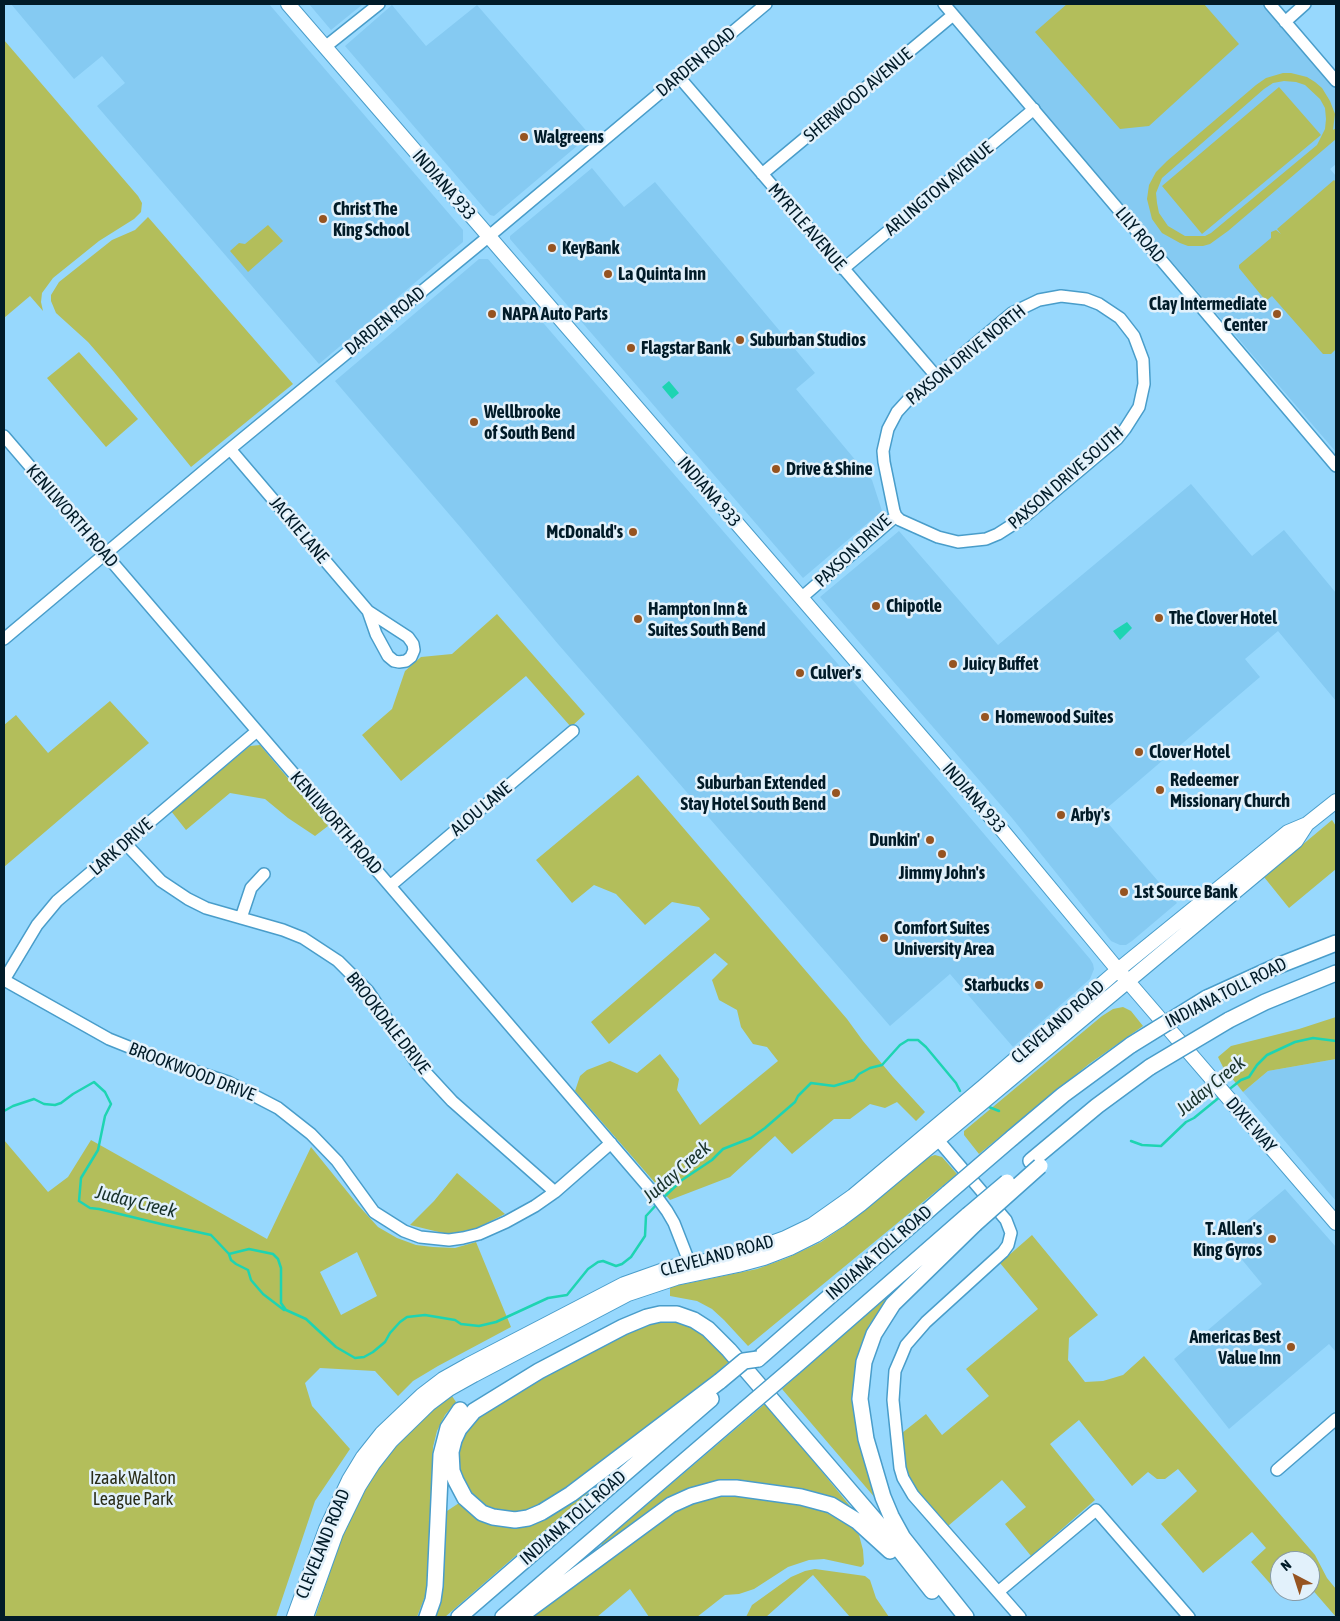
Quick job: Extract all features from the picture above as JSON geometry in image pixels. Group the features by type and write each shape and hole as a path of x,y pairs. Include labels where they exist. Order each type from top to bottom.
{"highway":[{"name":"INDIANA TOLL ROAD","path":"459,1617 723,1384 744,1361 758,1359 1063,1095 1131,1045 1207,998 1275,967 1336,943"},
{"name":"INDIANA TOLL ROAD","path":"503,1617 794,1367 971,1220 1097,1106 1150,1067 1229,1020 1295,989 1336,973"},
{"path":"902,1536 891,1516 884,1497 866,1438 860,1399 864,1362 874,1334 893,1304 971,1220"},
{"path":"427,1617 433,1600 435,1586 441,1455 448,1428 456,1414 484,1392 616,1320 663,1304 685,1307 697,1312 718,1327 902,1536 966,1617"},
{"path":"723,1384 571,1494 542,1512 528,1518 514,1520 493,1518 482,1513 465,1498 452,1470 451,1452 454,1440 459,1429 474,1410 539,1371 646,1316 677,1314 694,1320 708,1329 728,1350 868,1512 955,1617"},
{"path":"519,1617 671,1506 690,1496 720,1488 736,1488 801,1497 831,1505 868,1529 932,1590"}],"main road":[{"name":"INDIANA 933","path":"288,4 1027,860 1128,982"},
{"name":"CLEVELAND ROAD","path":"306,1617 336,1533 359,1486 391,1441 429,1404 449,1389 481,1371 628,1294 676,1278 764,1258 816,1235 861,1204 1118,970 1288,832 1307,824 1336,801"},
{"name":"CLEVELAND ROAD","path":"294,1617 326,1529 349,1480 363,1457 382,1433 422,1395 443,1379 597,1296 648,1274 760,1247 812,1225 934,1136 1128,982 1296,841 1307,824"},
{"name":"DIXIE WAY","path":"1128,982 1336,1223"}],"street":[{"path":"325,47 379,4"},
{"name":"DARDEN ROAD","path":"4,639 766,4"},
{"name":"LILY ROAD","path":"944,4 1336,466"},
{"path":"1270,4 1336,81"},
{"path":"1285,22 1305,4"},
{"name":"SHERWOOD AVENUE","path":"762,174 953,14"},
{"name":"MYRTLE AVENUE","path":"679,77 936,376"},
{"name":"ARLINGTON AVENUE","path":"843,269 1034,109"},
{"name":"PAXSON DRIVE NORTH","path":"896,412 1012,313 1039,300 1061,296 1086,299 1099,304 1120,318"},
{"name":"PAXSON DRIVE SOUTH","path":"896,516 906,524 938,538 958,542 986,539 1009,528 1023,518 1117,439 1139,407 1144,384 1143,360 1139,347 1134,336 1120,318"},
{"name":"PAXSON DRIVE","path":"801,598 896,516 883,451 888,429 896,412"},
{"name":"KENILWORTH ROAD","path":"4,436 656,1196 668,1211 678,1231 690,1264"},
{"name":"JACKIE LANE","path":"230,449 368,611 408,638 413,644 414,650 406,661 394,661 388,656 376,634 368,611"},
{"name":"LARK DRIVE","path":"4,980 45,915 58,902 256,731"},
{"name":"ALOU LANE","path":"390,886 573,731"},
{"name":"BROOKDALE DRIVE","path":"125,843 149,870 173,890 206,908 283,930 303,938 338,961 368,991 416,1062 446,1095 474,1122 555,1192"},
{"path":"242,918 251,888 264,874"},
{"name":"BROOKWOOD DRIVE","path":"4,980 109,1039 169,1063 228,1082 278,1108 311,1134 337,1161 374,1212 404,1232 433,1239 449,1240 479,1234 535,1206 555,1192 611,1143"},
{"path":"934,1136 1006,1220 1011,1233 1008,1245 1003,1252 926,1322 906,1345 895,1371 893,1385 898,1456 902,1478 907,1487 1020,1617"},
{"path":"1277,1470 1336,1420"},
{"path":"998,1592 1096,1510 1189,1617"}],"shaded area":[{"path":"11,4 269,4 463,230 463,242 319,364 97,106 125,83 102,56 74,79"},
{"path":"309,4 363,4 331,30"},
{"name":"Clay Intermediate Center","path":"950,4 1265,4 1336,86 1336,164 1330,169 1336,176 1336,452"},
{"path":"392,5 426,46 477,5 590,135 494,216 490,215 345,46"},
{"path":"592,168 624,207 655,182 815,373 796,389 872,480 882,511 803,578 510,239 510,236"},
{"path":"479,259 488,259 945,788 1090,959 1094,969 1090,979 1013,1047 950,974 890,1026 558,644 335,381"},
{"path":"669,381 679,393 672,399 662,387"},
{"path":"1191,484 1252,556 1284,530 1336,593 1336,701 1278,631 1245,659 1260,677 1100,814 1177,903 1132,941 1126,945 1120,945 1111,941 1012,818 820,597 899,531 998,645"},
{"path":"1127,622 1132,628 1120,640 1113,631"},
{"path":"1336,1059 1336,1201 1243,1092 1268,1071"},
{"path":"1285,1189 1336,1247 1336,1352 1329,1344 1229,1429 1174,1359 1262,1284 1225,1239"}],"green space":[{"path":"1067,4 1204,4 1239,44 1149,126 1120,129 1035,32"},
{"path":"4,40 142,203 141,212 134,219 99,241 53,278 42,293 43,311 30,296 4,318"},
{"path":"1283,73 1291,73 1307,77 1322,88 1335,114 1333,130 1336,128 1336,139 1228,231 1210,244 1188,246 1162,233 1152,219 1147,199 1149,185 1156,172 1266,78","holes":["1284,81 1305,85 1320,99 1325,108 1325,129 1317,145 1211,233 1205,236 1185,236 1168,226 1159,213 1157,203 1156,193 1162,178 1264,89 1273,83"]},
{"path":"1279,87 1321,135 1202,234 1162,186"},
{"path":"1334,180 1336,182 1336,349 1331,354 1323,354 1272,296 1266,301 1239,268 1239,265 1271,238 1271,232 1276,230 1281,234 1277,229"},
{"path":"148,217 293,384 191,467 88,342 56,313 51,301 51,295 59,282 112,240 135,230"},
{"path":"268,225 283,241 248,272 230,251 239,243 245,244"},
{"path":"79,352 138,419 106,447 47,378"},
{"path":"497,614 585,714 571,727 526,676 401,781 362,735 392,709 405,671 421,657 452,654"},
{"path":"110,701 149,743 4,867 4,725 16,715 48,753"},
{"path":"260,745 328,826 315,836 288,818 265,799 230,793 186,830 171,811 250,746"},
{"path":"638,775 847,1019 893,1077 925,1112 916,1121 897,1102 885,1108 870,1104 850,1119 834,1119 792,1154 775,1136 730,1177 670,1200 575,1091 580,1076 587,1070 610,1061 637,1073 660,1054 679,1079 677,1090 700,1125 778,1061 767,1047 753,1044 741,1027 737,1010 719,1000 712,980 728,964 715,953 609,1044 591,1022 710,919 699,907 672,902 645,925 616,894 594,885 572,903 536,860"},
{"path":"1332,820 1336,826 1336,869 1289,908 1264,877"},
{"path":"1123,1007 1131,1011 1143,1026 1089,1064 979,1154 964,1135 964,1131 1102,1016 1113,1009"},
{"path":"1336,1017 1336,1059 1268,1071 1243,1092 1223,1067 1218,1057 1231,1046 1299,1029"},
{"name":"Izaak Walton League Park","path":"4,1140 48,1192 68,1177 91,1140 267,1239 311,1147 378,1227 397,1238 416,1245 433,1247 455,1248 476,1242 511,1327 413,1381 398,1396 375,1371 320,1368 305,1383 312,1406 350,1449 315,1501 276,1617 4,1617","holes":["357,1252 377,1296 341,1315 320,1272"]},
{"path":"935,1155 942,1157 957,1174 748,1346 712,1309 697,1301 670,1296 670,1287 757,1269 787,1258 821,1242 849,1223 929,1157"},
{"path":"457,1173 505,1214 475,1229 447,1234 410,1225 434,1201"},
{"path":"1032,1235 1098,1315 1069,1338 1068,1360 1085,1382 1103,1381 1123,1375 1144,1356 1312,1551 1270,1551 1270,1583 1251,1562 1266,1548 1252,1532 1203,1573 1161,1524 1197,1491 1178,1469 1165,1479 1157,1479 1148,1472 1132,1486 1079,1420 1050,1444 1095,1500 1031,1556 1005,1524 1026,1507 1002,1480 948,1526 912,1486 902,1457 902,1433 926,1414 942,1435 989,1396 966,1369 1038,1309 1000,1263"},
{"path":"899,1286 900,1288 869,1325 857,1360 854,1383 853,1408 857,1433 876,1499 782,1389"},
{"path":"673,1319 696,1328 730,1361 682,1402 555,1498 532,1510 508,1514 482,1506 472,1498 457,1466 458,1444 470,1421 505,1396 642,1324"},
{"path":"452,1396 456,1402 445,1415 437,1431 433,1447 429,1575 427,1591 417,1617 315,1617 345,1527 370,1478 392,1449 426,1415"},
{"path":"766,1403 854,1511 814,1492 756,1483 720,1481 683,1491 665,1500 603,1546 601,1544"},
{"path":"586,1491 588,1493 445,1617 433,1617 444,1513 459,1503 469,1513 484,1521 503,1527 521,1527 555,1513"},
{"path":"733,1495 802,1505 825,1512 850,1526 859,1535 864,1564 861,1567 824,1559 809,1560 788,1567 754,1589 739,1594 725,1595 697,1617 649,1617 630,1589 597,1617 531,1617 669,1514 710,1496"},
{"path":"1320,1565 1336,1589 1336,1617 1320,1599"},
{"path":"815,1569 865,1576 870,1580 876,1598 889,1617 850,1617 813,1575 766,1617 746,1617 752,1605 791,1577"}],"waterway":[{"name":"Juday Creek","path":"1227,1091 1241,1080 1249,1077 1267,1055 1295,1042 1313,1038 1336,1041"},
{"name":"Juday Creek","path":"662,1199 682,1180 712,1160 723,1149 751,1138 765,1128 795,1102 798,1096 811,1083 834,1086 854,1080 859,1074 870,1068 882,1065 900,1045 908,1040 918,1040 926,1047 956,1083 960,1091"},
{"name":"Juday Creek","path":"4,1111 34,1099 44,1104 55,1105 94,1082 105,1092 111,1104 105,1116 98,1150 81,1178 79,1201 90,1208 211,1235 229,1254 249,1249 273,1254 278,1259 281,1268 281,1303 286,1310 306,1319 336,1347 355,1358 364,1357 373,1352 385,1342 390,1333 407,1317 425,1315 455,1320 461,1324 479,1326 496,1322 548,1298 567,1295 588,1269 598,1262 603,1261 616,1266 631,1257 645,1236 646,1216 658,1203"},
{"name":"Juday Creek","path":"1131,1141 1142,1145 1161,1146 1186,1122 1194,1118 1221,1096"},
{"name":"Juday Creek","path":"989,1107 999,1111"},
{"name":"Juday Creek","path":"229,1254 231,1260 248,1270 251,1280 263,1294 284,1310"}],"place":[{"name":"Walgreens","path":"524,137"},
{"name":"Christ The King School","path":"323,219"},
{"name":"KeyBank","path":"552,248"},
{"name":"La Quinta Inn","path":"608,274"},
{"name":"NAPA Auto Parts","path":"492,314"},
{"name":"Clay Intermediate Center","path":"1277,314"},
{"name":"Suburban Studios","path":"740,340"},
{"name":"Flagstar Bank","path":"631,348"},
{"name":"Wellbrooke of South Bend","path":"474,422"},
{"name":"Drive & Shine","path":"776,469"},
{"name":"McDonald's","path":"633,532"},
{"name":"Chipotle","path":"876,606"},
{"name":"The Clover Hotel","path":"1159,618"},
{"name":"Hampton Inn & Suites South Bend","path":"638,619"},
{"name":"Juicy Buffet","path":"953,664"},
{"name":"Culver's","path":"800,673"},
{"name":"Homewood Suites","path":"985,717"},
{"name":"Clover Hotel","path":"1139,752"},
{"name":"Redeemer Missionary Church","path":"1160,790"},
{"name":"Suburban Extended Stay Hotel South Bend","path":"836,793"},
{"name":"Arby's","path":"1061,815"},
{"name":"Dunkin'","path":"930,840"},
{"name":"Jimmy John's","path":"942,854"},
{"name":"1st Source Bank","path":"1124,892"},
{"name":"Comfort Suites University Area","path":"884,938"},
{"name":"Starbucks","path":"1039,985"},
{"name":"T. Allen's King Gyros","path":"1272,1239"},
{"name":"Americas Best Value Inn","path":"1291,1347"}]}
